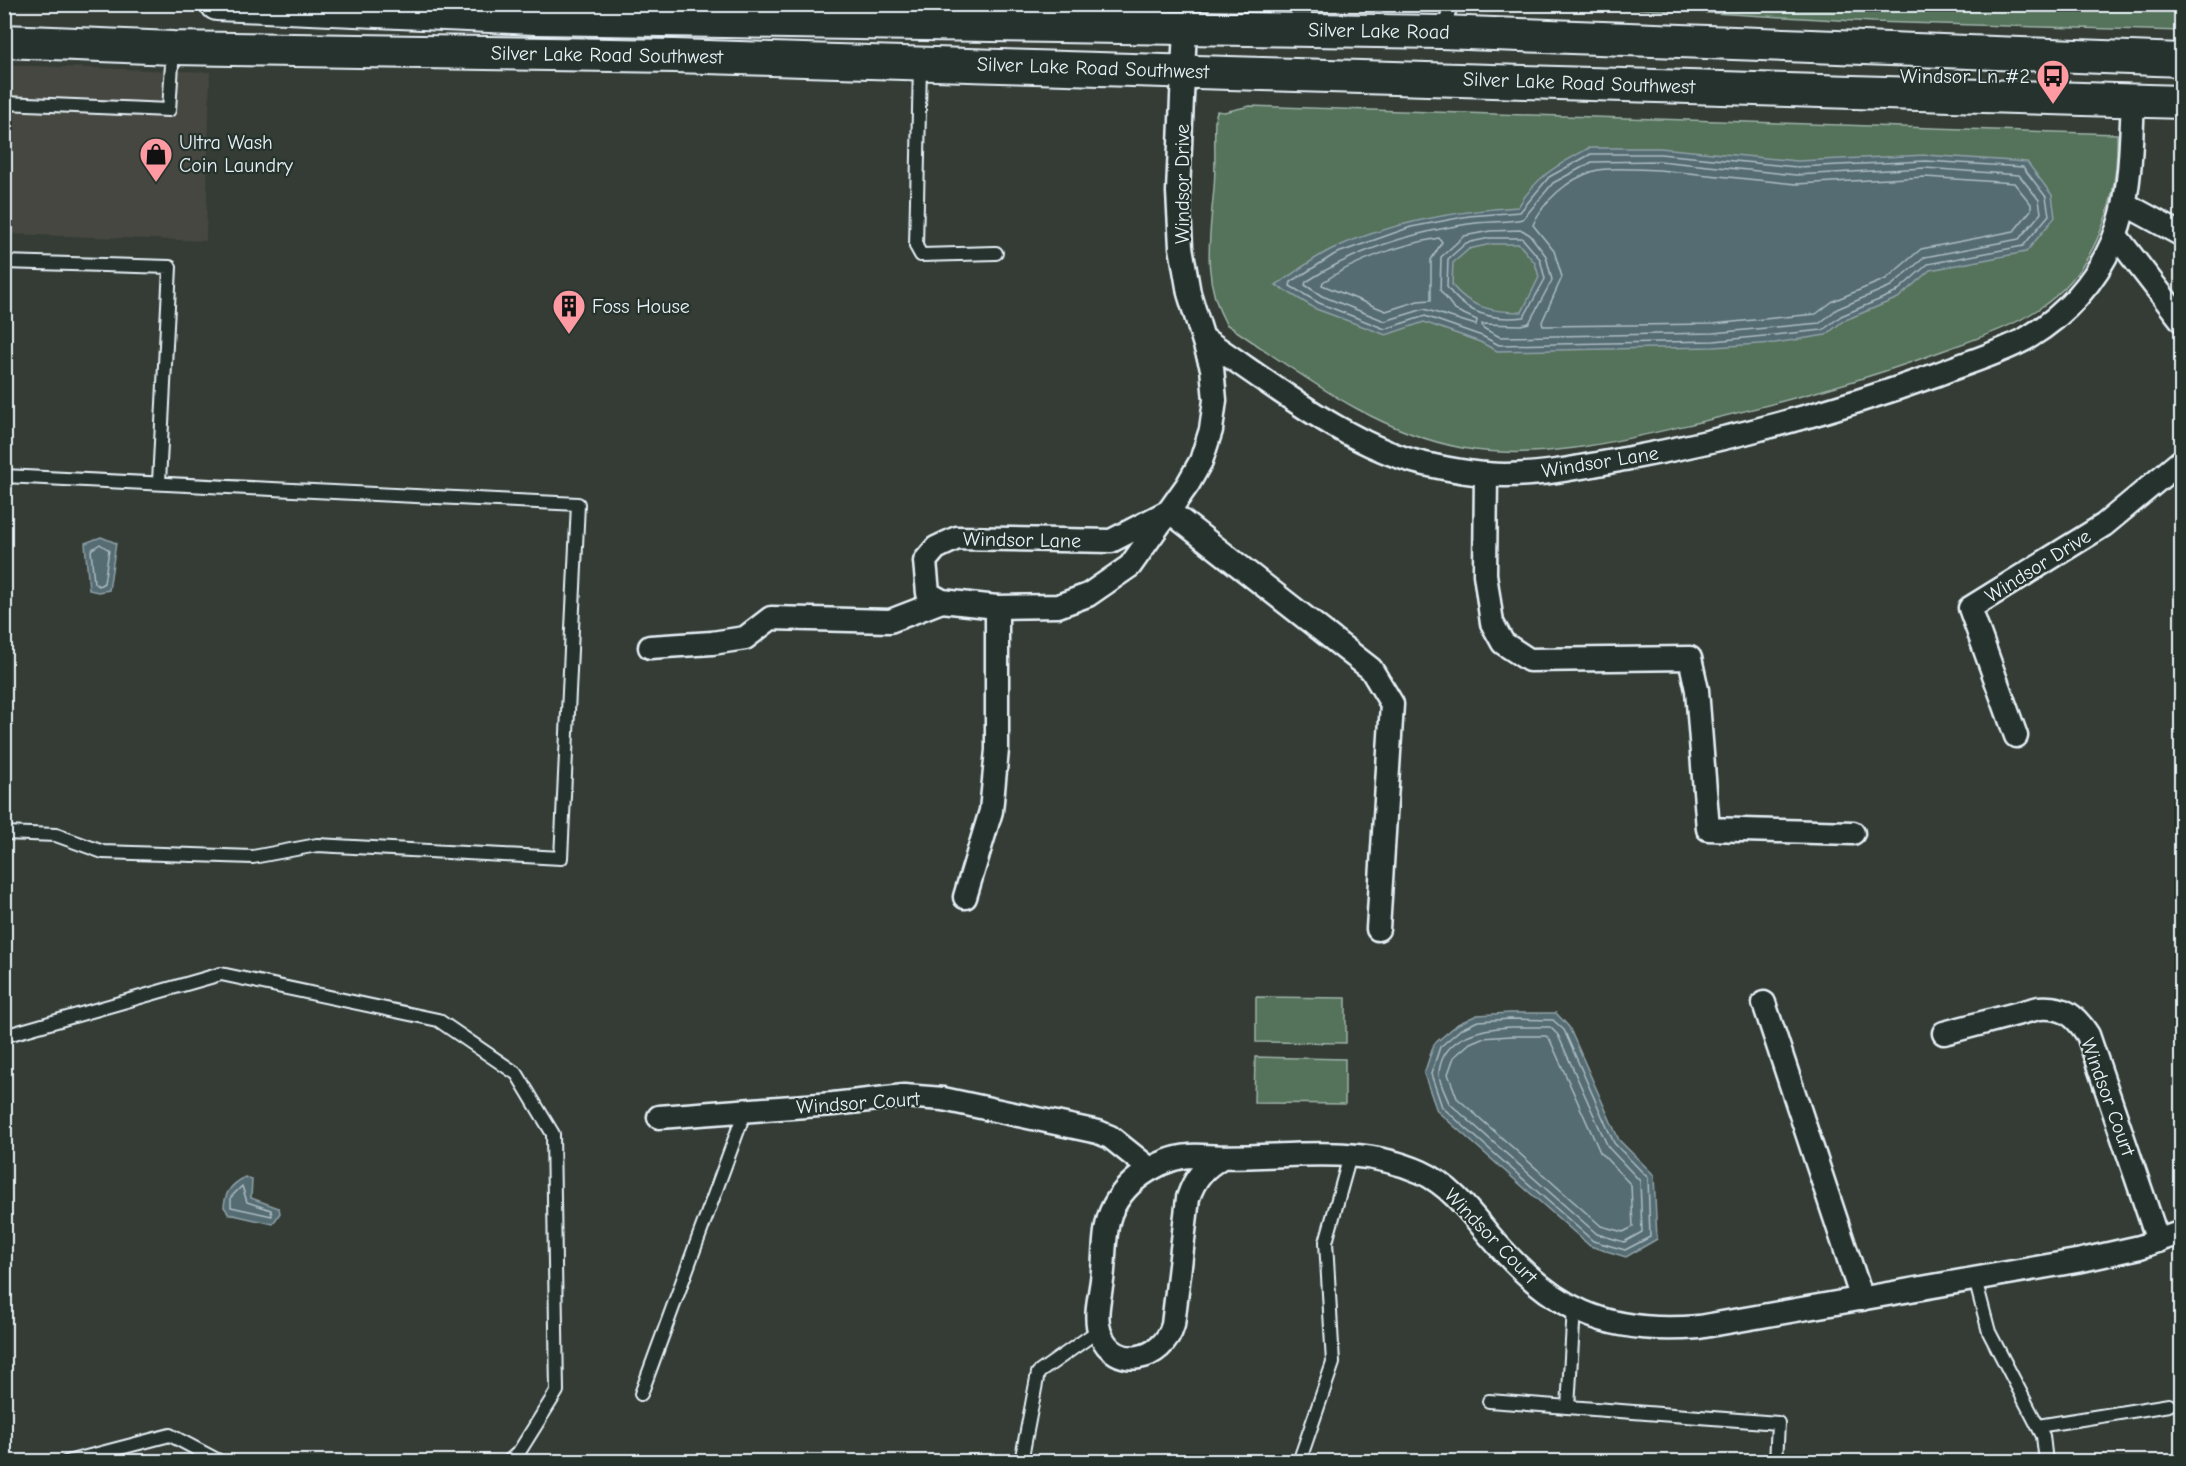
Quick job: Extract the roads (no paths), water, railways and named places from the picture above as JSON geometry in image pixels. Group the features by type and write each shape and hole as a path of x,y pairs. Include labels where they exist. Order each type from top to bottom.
{"main road":[{"name":"Silver Lake Road","path":"217,4 535,18 1185,27 1447,18 2181,60"},
{"name":"Silver Lake Road Southwest","path":"4,41 173,48 592,54 920,63 2181,102"}],"street":[{"name":"Windsor Drive","path":"1185,27 1178,192 1180,247 1189,293 1204,339"},
{"name":"Windsor Lane","path":"1204,339 1332,423 1377,447 1421,464 1486,474 1552,472 1689,447 1799,419 1876,395 2004,349 2028,337 2059,315 2079,296 2117,237 2125,204 2133,101"},
{"path":"2125,204 2181,235"},
{"path":"2117,237 2181,321"},
{"path":"650,647 712,644 745,638 771,618 890,621 942,601 997,607 1058,606 1088,595 1130,566 1201,461 1211,430 1215,400 1212,369 1204,339"},
{"name":"Windsor Drive","path":"2016,736 1970,608 2104,525 2181,460"},
{"path":"1486,474 1485,574 1492,623 1503,643 1529,660 1690,658 1697,690 1708,829 1852,833"},
{"name":"Windsor Lane","path":"942,601 928,593 925,561 936,548 957,538 1111,541 1169,511"},
{"path":"1169,511 1371,669 1388,696 1392,704 1378,929"},
{"path":"965,897 991,811 997,750 997,607"},
{"path":"1764,1003 1862,1299"},
{"name":"Windsor Court","path":"1944,1033 2039,1008 2052,1007 2067,1011 2079,1021 2088,1035 2158,1241"},
{"name":"Windsor Court","path":"659,1117 904,1096 943,1100 1098,1132 1110,1137 1150,1169"},
{"name":"Windsor Court","path":"1099,1330 1098,1315 1110,1214 1128,1187 1150,1169 1175,1158 1194,1155 1222,1157 1322,1154 1398,1163 1424,1173 1447,1189 1532,1281 1574,1308 1597,1319 1624,1326 1662,1330 1699,1327 2082,1260 2158,1241 2181,1232"},
{"path":"1099,1330 1108,1346 1124,1356 1143,1357 1151,1354 1166,1342 1173,1324 1188,1198 1194,1181 1206,1167 1222,1157"}],"lane":[{"path":"4,104 169,110 173,48"},
{"path":"920,63 916,246 921,255 996,253"},
{"path":"4,262 170,267 159,482"},
{"path":"4,476 578,504 561,858 317,845 252,857 103,852 56,836 4,833"},
{"path":"4,1036 221,974 438,1020 517,1074 552,1134 557,1391 519,1452 508,1461"},
{"path":"641,1394 745,1111"},
{"path":"1299,1461 1333,1363 1326,1242 1350,1156"},
{"path":"1975,1279 1989,1332 2043,1436 2046,1461"},
{"path":"1568,1407 1574,1308"},
{"path":"1021,1461 1038,1373 1099,1330"},
{"path":"1489,1401 1778,1423 1776,1461"},
{"path":"2038,1426 2169,1405"},
{"path":"67,1461 170,1435 221,1461"}],"water":[{"path":"1589,148 1660,148 1797,161 1926,155 2027,162 2052,195 2055,217 2026,252 1930,270 1898,298 1843,321 1826,335 1775,343 1714,347 1497,351 1480,342 1424,322 1386,335 1316,309 1276,285 1327,252 1379,231 1447,215 1518,207 1525,196 1549,172","holes":["1491,244 1519,244 1535,263 1539,277 1522,312 1492,310 1474,304 1452,285 1453,263 1469,249"]},
{"path":"101,537 116,543 109,590 98,592 89,590 85,543"},
{"path":"1556,1013 1569,1027 1619,1140 1654,1175 1657,1239 1626,1257 1590,1246 1437,1111 1424,1074 1434,1044 1458,1024 1477,1015"},
{"path":"245,1177 252,1180 251,1198 279,1208 280,1213 273,1224 229,1214 224,1207 230,1189"}],"place":[{"name":"Windsor Ln #2","path":"2053,105"},
{"name":"Ultra Wash Coin Laundry","path":"156,183"},
{"name":"Foss House","path":"569,335"}]}
